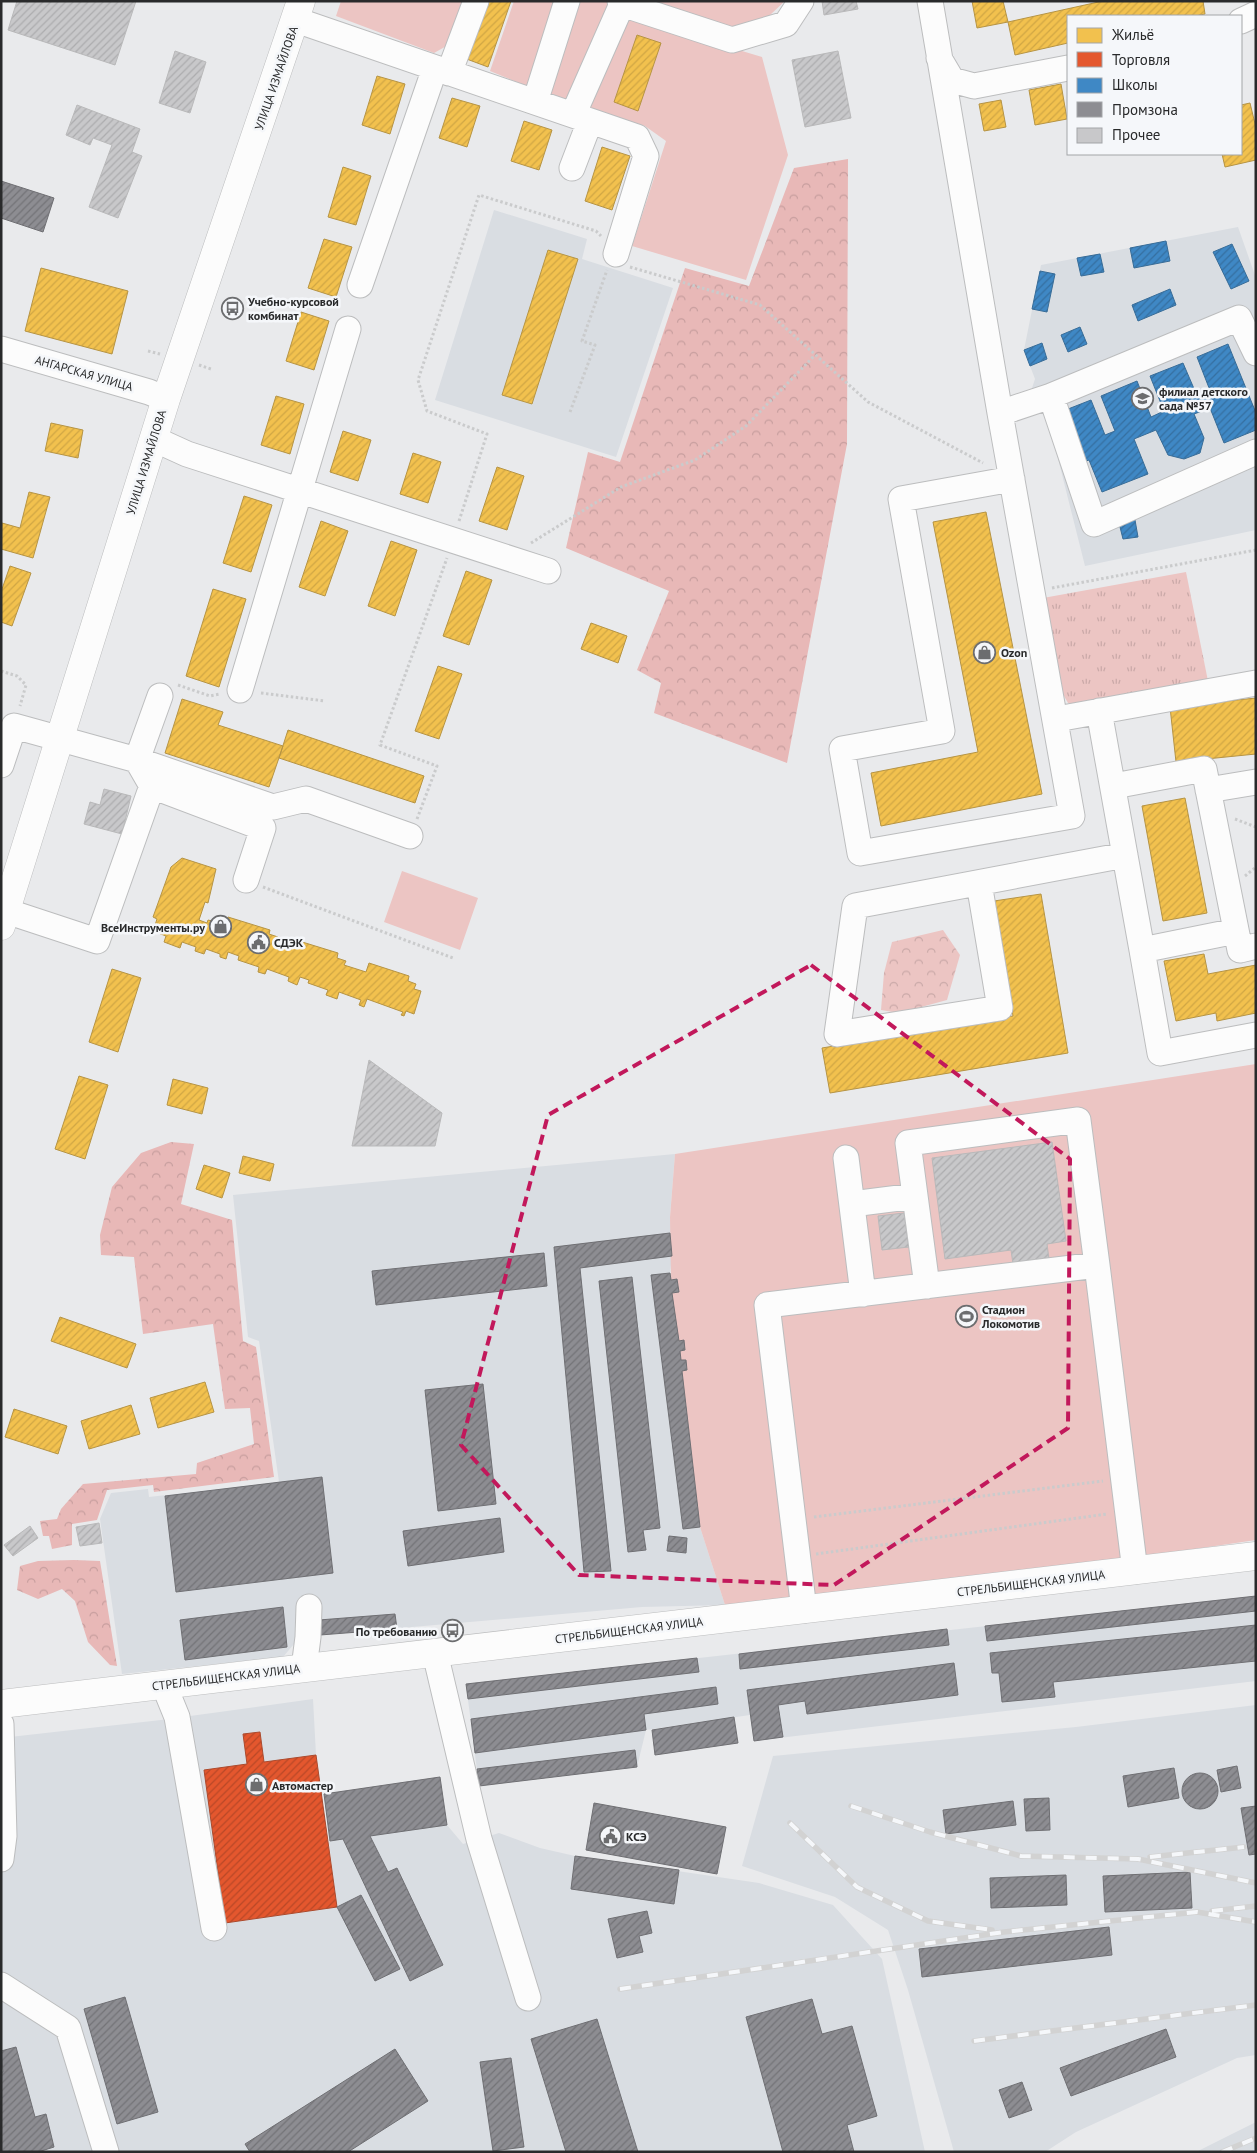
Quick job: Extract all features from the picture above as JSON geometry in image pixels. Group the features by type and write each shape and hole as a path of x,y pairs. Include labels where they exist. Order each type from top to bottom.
{"main road":[{"name":"УЛИЦА ИЗМАЙЛОВА","path":"4,918 166,399 299,11"},
{"name":"СТРЕЛЬБИЩЕНСКАЯ УЛИЦА","path":"1,1704 1256,1556"}],"street":[{"path":"360,285 442,70 476,1"},
{"path":"535,102 567,1"},
{"path":"572,168 581,118 621,3 732,40 786,24 801,1"},
{"path":"930,1 1000,413 1057,719 1072,816 860,853 842,749 942,731 901,499 1012,479"},
{"path":"299,11 442,70 637,137 646,156 612,261"},
{"path":"1242,21 1256,14"},
{"path":"939,58 952,80 974,86 1067,68"},
{"path":"1000,413 1051,396 1239,318 1256,353"},
{"path":"240,690 348,329"},
{"name":"АНГАРСКАЯ УЛИЦА","path":"1,349 149,392 166,399"},
{"path":"1051,396 1094,524 1256,452"},
{"path":"154,439 187,454 548,571"},
{"path":"1057,719 1256,683"},
{"path":"160,696 137,760 152,786 263,828 246,880"},
{"path":"1099,712 1114,786 1160,1053 1256,1035"},
{"path":"1,765 14,726 137,760 273,807 306,799 410,836"},
{"path":"1114,786 1204,769 1240,950 1256,946"},
{"path":"1208,790 1256,782"},
{"path":"4,918 97,940 152,786"},
{"path":"979,883 1000,1008 837,1034 855,906 1125,855"},
{"path":"1142,950 1236,932"},
{"path":"927,1286 908,1143 1078,1120 1135,1571"},
{"path":"846,1158 863,1294"},
{"path":"852,1204 915,1196"},
{"path":"804,1610 767,1305 1097,1265"},
{"path":"304,1668 309,1607"},
{"path":"435,1653 479,1839 528,1998"},
{"path":"164,1684 177,1718 214,1928"},
{"path":"1,1724 4,1826 1,1859"},
{"path":"1,1985 68,2028 106,2152"}],"path":[{"path":"410,836 437,766 380,745 453,541 487,434 427,411 418,380 478,195 596,230 612,261 760,305 868,402 1012,479"},
{"path":"570,412 595,345 582,341 612,261"},
{"path":"507,558 621,487 696,460 746,426 815,355"},
{"path":"1032,592 1256,550"},
{"path":"1,671 17,676 26,685 14,726"},
{"path":"246,880 453,958"},
{"path":"793,1520 1123,1478"},
{"path":"797,1557 1128,1512"}],"highlighted area":[{"path":"811,965 1070,1159 1068,1428 834,1585 579,1575 461,1445 548,1115"}],"shaded area":[{"path":"494,210 587,239 582,259 673,288 616,457 435,400"},
{"name":"филиал детского сада №57","path":"1238,227 1256,278 1256,530 1085,566 1047,415 1034,411 1030,394 1035,379 1024,350 1041,265"},
{"path":"675,1154 670,1216 672,1256 670,1273 677,1279 679,1292 679,1340 684,1340 687,1370 682,1371 700,1527 725,1605 642,1607 320,1635 299,1638 283,1657 122,1674 100,1519 111,1493 148,1489 149,1497 279,1482 259,1341 248,1337 233,1195"},
{"path":"1256,1596 1256,1681 754,1741 750,1715 646,1730 637,1767 479,1786 466,1684"},
{"path":"313,1699 316,1755 334,1887 324,1794 440,1777 447,1825 463,1844 499,1833 540,1848 575,1856 759,1883 833,1905 882,1959 925,2152 1,2152 1,1738 161,1720"},
{"path":"1256,1705 1256,2055 1237,2058 1076,2132 1045,2152 954,2152 908,1990 888,1930 835,1897 742,1866 773,1756 1076,1727"},
{"path":"1256,2122 1256,2152 1196,2152"}],"green space":[{"path":"341,1 469,1 450,44 434,53 336,16"},
{"path":"514,1 556,1 529,87 490,71"},
{"path":"577,1 610,1 573,103 547,92"},
{"path":"635,1 785,1 754,30 717,29"},
{"path":"622,15 762,57 788,155 746,280 632,246 666,141 645,126 585,109"},
{"path":"848,159 847,444 787,763 654,713 661,683 637,670 669,591 566,548 588,452 620,462 685,268 749,286 794,168"},
{"path":"1186,572 1209,686 1081,707 1068,703 1060,689 1043,598"},
{"path":"402,871 478,898 460,950 384,922"},
{"path":"943,930 960,955 947,1000 899,1013 881,1010 884,973 892,942"},
{"name":"Стадион Локомотив","path":"1256,1064 1256,1540 1174,1552 725,1605 700,1527 682,1371 687,1370 686,1360 681,1360 680,1351 685,1350 684,1340 679,1341 672,1293 679,1291 677,1279 671,1280 670,1217 675,1154"},
{"path":"171,1142 194,1144 181,1204 232,1220 243,1341 256,1347 274,1477 154,1492 153,1485 107,1490 97,1520 72,1524 72,1545 52,1549 49,1536 43,1536 40,1521 57,1519 61,1509 83,1484 196,1474 197,1463 254,1444 250,1408 225,1409 213,1324 143,1334 134,1257 101,1255 100,1235 112,1187 141,1153"},
{"path":"38,1561 100,1561 117,1666 110,1665 88,1642 75,1601 62,1589 38,1599 17,1590 20,1566"}],"building: Жильё":[{"path":"484,1 511,1 488,67 464,58"},
{"path":"972,1 1003,1 1008,22 977,28"},
{"path":"1103,1 1203,1 1205,14 1067,15 1067,43 1015,55 1008,22"},
{"path":"637,35 661,43 638,111 614,102"},
{"path":"377,76 405,84 390,134 362,125"},
{"path":"1061,84 1067,119 1035,125 1029,90"},
{"path":"452,98 480,106 467,147 439,138"},
{"path":"1001,100 1006,127 984,131 979,104"},
{"path":"1250,103 1256,128 1256,160 1225,167 1222,155 1242,155 1242,105"},
{"path":"524,121 552,130 539,170 511,161"},
{"path":"602,147 630,156 612,210 585,201"},
{"path":"343,167 371,176 356,225 328,217"},
{"path":"324,239 352,247 336,297 308,288"},
{"path":"548,250 578,259 532,404 502,395"},
{"path":"41,268 128,291 112,354 25,331"},
{"path":"301,312 329,321 314,370 286,361"},
{"path":"276,396 304,404 290,454 261,445"},
{"path":"51,423 83,430 78,458 45,451"},
{"path":"343,431 371,440 358,481 330,472"},
{"path":"413,453 441,462 428,503 400,494"},
{"path":"497,467 524,476 507,530 479,521"},
{"path":"29,492 50,497 33,558 1,549 2,523 20,528"},
{"path":"244,496 272,505 251,572 223,563"},
{"path":"986,512 1042,794 881,826 871,773 978,752 933,522"},
{"path":"321,521 348,531 325,596 299,587"},
{"path":"391,541 417,550 395,616 368,606"},
{"path":"10,566 31,573 12,626 1,622 1,592"},
{"path":"466,571 492,580 469,645 443,636"},
{"path":"213,589 246,599 219,687 186,676"},
{"path":"591,623 627,636 618,663 581,649"},
{"path":"438,666 462,674 439,739 415,731"},
{"path":"1256,698 1256,754 1176,762 1170,707"},
{"path":"182,699 223,712 218,725 283,746 269,787 165,753"},
{"path":"288,730 424,776 415,803 279,758"},
{"path":"1185,798 1207,913 1163,921 1142,806"},
{"path":"182,858 216,869 208,903 205,902 199,920 207,923 208,920 216,922 217,919 227,922 228,917 270,930 269,934 278,937 276,941 297,948 299,941 338,953 337,958 346,961 344,965 366,972 369,963 409,976 408,981 416,984 414,989 421,991 414,1014 406,1011 404,1016 401,1015 403,1012 367,999 364,1007 359,1005 361,1000 339,992 337,999 326,995 328,990 308,983 309,980 300,977 297,985 288,981 289,977 267,969 265,974 258,972 259,967 238,960 239,956 228,952 226,959 220,957 220,954 206,949 204,954 195,951 196,947 182,942 180,948 164,942 166,936 153,931 157,919 153,917 171,867"},
{"path":"1041,894 1068,1053 830,1093 822,1048 1013,1016 994,901"},
{"path":"1204,954 1208,974 1256,965 1256,1013 1217,1021 1216,1013 1176,1021 1164,961"},
{"path":"112,969 141,978 118,1052 89,1042"},
{"path":"79,1076 108,1085 85,1159 55,1149"},
{"path":"173,1079 208,1088 202,1114 167,1105"},
{"path":"243,1156 274,1164 270,1181 239,1173"},
{"path":"204,1165 230,1173 222,1198 196,1189"},
{"path":"60,1317 136,1344 127,1368 51,1341"},
{"path":"205,1382 214,1412 158,1428 150,1398"},
{"path":"131,1405 140,1434 89,1449 81,1421"},
{"path":"14,1409 67,1426 58,1454 5,1437"}],"building: Торговля":[{"path":"260,1732 264,1762 316,1755 337,1907 225,1923 204,1770 247,1764 243,1734"}],"building: Школы":[{"path":"1166,241 1170,261 1134,268 1130,248"},
{"path":"1232,244 1249,281 1231,289 1213,252"},
{"path":"1100,254 1104,272 1081,276 1077,258"},
{"path":"1040,271 1055,274 1047,312 1032,309"},
{"path":"1170,289 1176,305 1138,321 1132,305"},
{"path":"1080,327 1087,344 1068,352 1061,335"},
{"path":"1042,343 1047,359 1030,366 1024,350"},
{"path":"1228,344 1256,413 1256,430 1224,443 1210,408 1194,414 1204,438 1200,453 1184,459 1168,455 1156,430 1134,439 1148,474 1102,492 1089,460 1083,462 1063,411 1091,400 1105,435 1115,431 1101,396 1137,381 1151,417 1164,411 1150,376 1183,363 1198,398 1211,393 1197,357"},
{"path":"1135,520 1138,537 1123,539 1119,523"}],"building: Промзона":[{"path":"1,181 54,198 43,232 1,218"},
{"path":"670,1233 672,1256 580,1268 611,1571 584,1572 554,1247"},
{"path":"544,1253 547,1286 376,1305 372,1271"},
{"path":"670,1273 671,1280 677,1279 679,1292 672,1293 679,1341 684,1340 685,1350 680,1351 681,1360 686,1360 687,1370 682,1371 700,1527 683,1529 651,1275"},
{"path":"632,1277 660,1528 643,1530 646,1550 628,1552 599,1281"},
{"path":"483,1384 496,1504 438,1511 425,1390"},
{"path":"322,1477 333,1573 176,1592 165,1496"},
{"path":"500,1518 504,1552 408,1566 403,1531"},
{"path":"669,1536 687,1538 686,1553 667,1551"},
{"path":"1256,1596 1256,1611 987,1641 985,1626"},
{"path":"283,1607 287,1647 185,1660 180,1620"},
{"path":"395,1614 397,1629 320,1635 319,1620"},
{"path":"1256,1625 1256,1661 1053,1682 1055,1697 1002,1702 999,1673 992,1673 990,1653"},
{"path":"947,1629 949,1645 740,1669 739,1654"},
{"path":"697,1658 699,1672 468,1699 466,1684"},
{"path":"954,1663 958,1695 807,1714 805,1701 778,1705 783,1737 754,1741 747,1690"},
{"path":"716,1687 718,1704 644,1714 646,1730 475,1753 471,1719"},
{"path":"734,1717 738,1743 655,1755 652,1730"},
{"path":"635,1750 637,1767 479,1786 477,1769"},
{"path":"1237,1766 1241,1788 1221,1792 1217,1770"},
{"path":"1174,1768 1179,1798 1128,1807 1123,1776"},
{"path":"1200,1773 1207,1774 1213,1778 1217,1784 1217,1798 1213,1804 1207,1808 1200,1809 1193,1808 1187,1804 1183,1798 1182,1791 1183,1784 1187,1778 1193,1774"},
{"path":"440,1777 447,1825 370,1836 388,1872 397,1868 443,1965 410,1981 343,1839 330,1841 324,1794"},
{"path":"1049,1798 1050,1830 1026,1831 1024,1799"},
{"path":"1013,1801 1016,1825 946,1834 943,1810"},
{"path":"594,1803 726,1827 717,1874 586,1850"},
{"path":"1256,1806 1256,1854 1249,1855 1241,1808"},
{"path":"575,1856 679,1870 674,1904 571,1889"},
{"path":"1190,1872 1192,1908 1105,1912 1103,1876"},
{"path":"1066,1875 1067,1905 991,1908 990,1878"},
{"path":"361,1895 400,1969 375,1981 337,1907"},
{"path":"647,1911 652,1933 639,1936 643,1952 617,1958 608,1919"},
{"path":"1109,1927 1112,1955 922,1977 919,1949"},
{"path":"125,1997 158,2112 117,2124 84,2009"},
{"path":"812,1999 822,2034 852,2026 877,2116 847,2125 854,2152 783,2152 746,2017"},
{"path":"597,2019 638,2152 566,2152 531,2039"},
{"path":"1166,2029 1176,2057 1071,2096 1060,2068"},
{"path":"16,2047 35,2117 46,2114 54,2147 38,2152 1,2152 1,2072 3,2072 1,2051"},
{"path":"395,2049 428,2101 348,2152 250,2152 245,2144"},
{"path":"511,2058 524,2147 493,2151 480,2062"},
{"path":"1022,2082 1032,2110 1009,2118 999,2090"}],"building: Прочее":[{"path":"17,1 136,1 115,65 8,30"},
{"path":"822,1 856,1 858,9 824,15"},
{"path":"175,51 206,62 190,113 159,103"},
{"path":"838,51 851,118 805,127 792,60"},
{"path":"77,105 140,129 132,152 142,156 118,218 89,207 112,145 93,138 90,145 66,135"},
{"path":"104,789 131,796 122,834 84,824 90,802 100,805"},
{"path":"369,1060 442,1113 435,1146 352,1146"},
{"path":"1052,1142 1066,1241 1047,1244 1049,1259 1013,1264 1011,1250 945,1259 932,1158"},
{"path":"904,1213 909,1247 882,1250 878,1216"},
{"path":"99,1523 102,1543 80,1546 76,1527"},
{"path":"30,1526 38,1538 13,1556 4,1545"}],"railway":[{"path":"851,1806 930,1832 1021,1856 1138,1859 1256,1883"},
{"path":"790,1823 857,1887 928,1921 992,1930"},
{"path":"1150,1857 1244,1847"},
{"path":"1212,1911 1256,1906"},
{"path":"620,1989 1004,1932 1197,1912 1256,1922"},
{"path":"974,2041 1256,2005"},
{"path":"1222,2152 1256,2138"}],"place":[{"name":"Учебно-курсовой комбинат","path":"232,308"},
{"name":"филиал детского сада №57","path":"1143,398"},
{"name":"Ozon","path":"985,652"},
{"name":"ВсеИнструменты.ру","path":"221,927"},
{"name":"СДЭК","path":"258,942"},
{"name":"Стадион Локомотив","path":"966,1316"},
{"name":"По требованию","path":"453,1631"},
{"name":"Автомастер","path":"256,1785"},
{"name":"КСЭ","path":"610,1836"}]}
